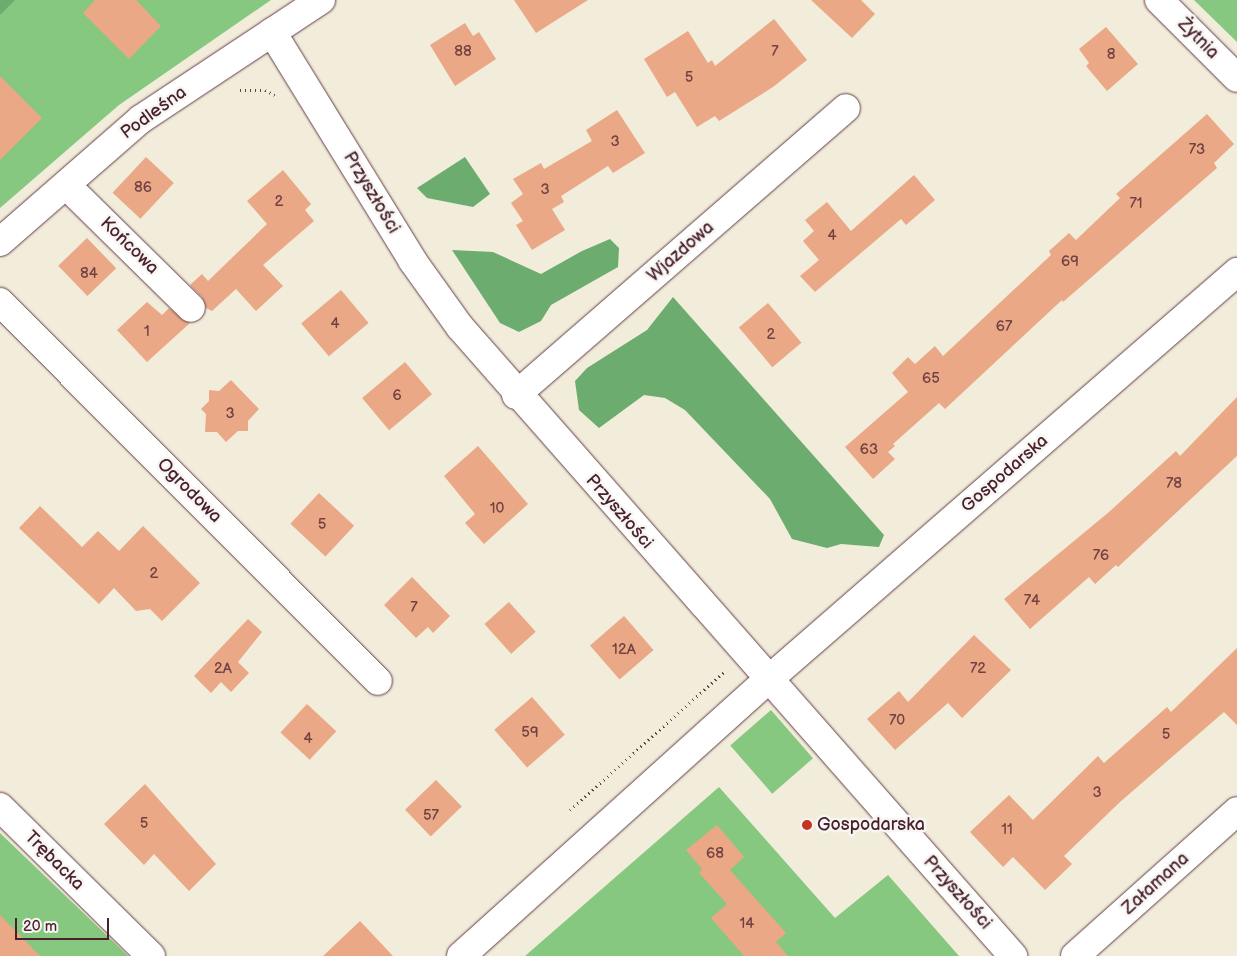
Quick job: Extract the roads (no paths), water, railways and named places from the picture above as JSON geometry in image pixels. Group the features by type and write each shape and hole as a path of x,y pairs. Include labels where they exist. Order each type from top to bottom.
{"street":[{"name":"Podleśna","path":"0,242 141,119 321,0"},
{"name":"Żytnia","path":"1159,0 1237,78"},
{"name":"Przyszłości","path":"272,32 412,260 460,327 516,395 1013,956"},
{"name":"Wjazdowa","path":"516,395 846,108"},
{"name":"Końcowa","path":"66,185 191,308"},
{"name":"Gospodarska","path":"461,956 768,680 1237,272"},
{"name":"Ogrodowa","path":"0,302 378,681"},
{"name":"Trębacka","path":"0,807 151,956"},
{"name":"Załamana","path":"1074,956 1237,811"}],"place":[{"name":"Gospodarska","path":"807,825"}]}
